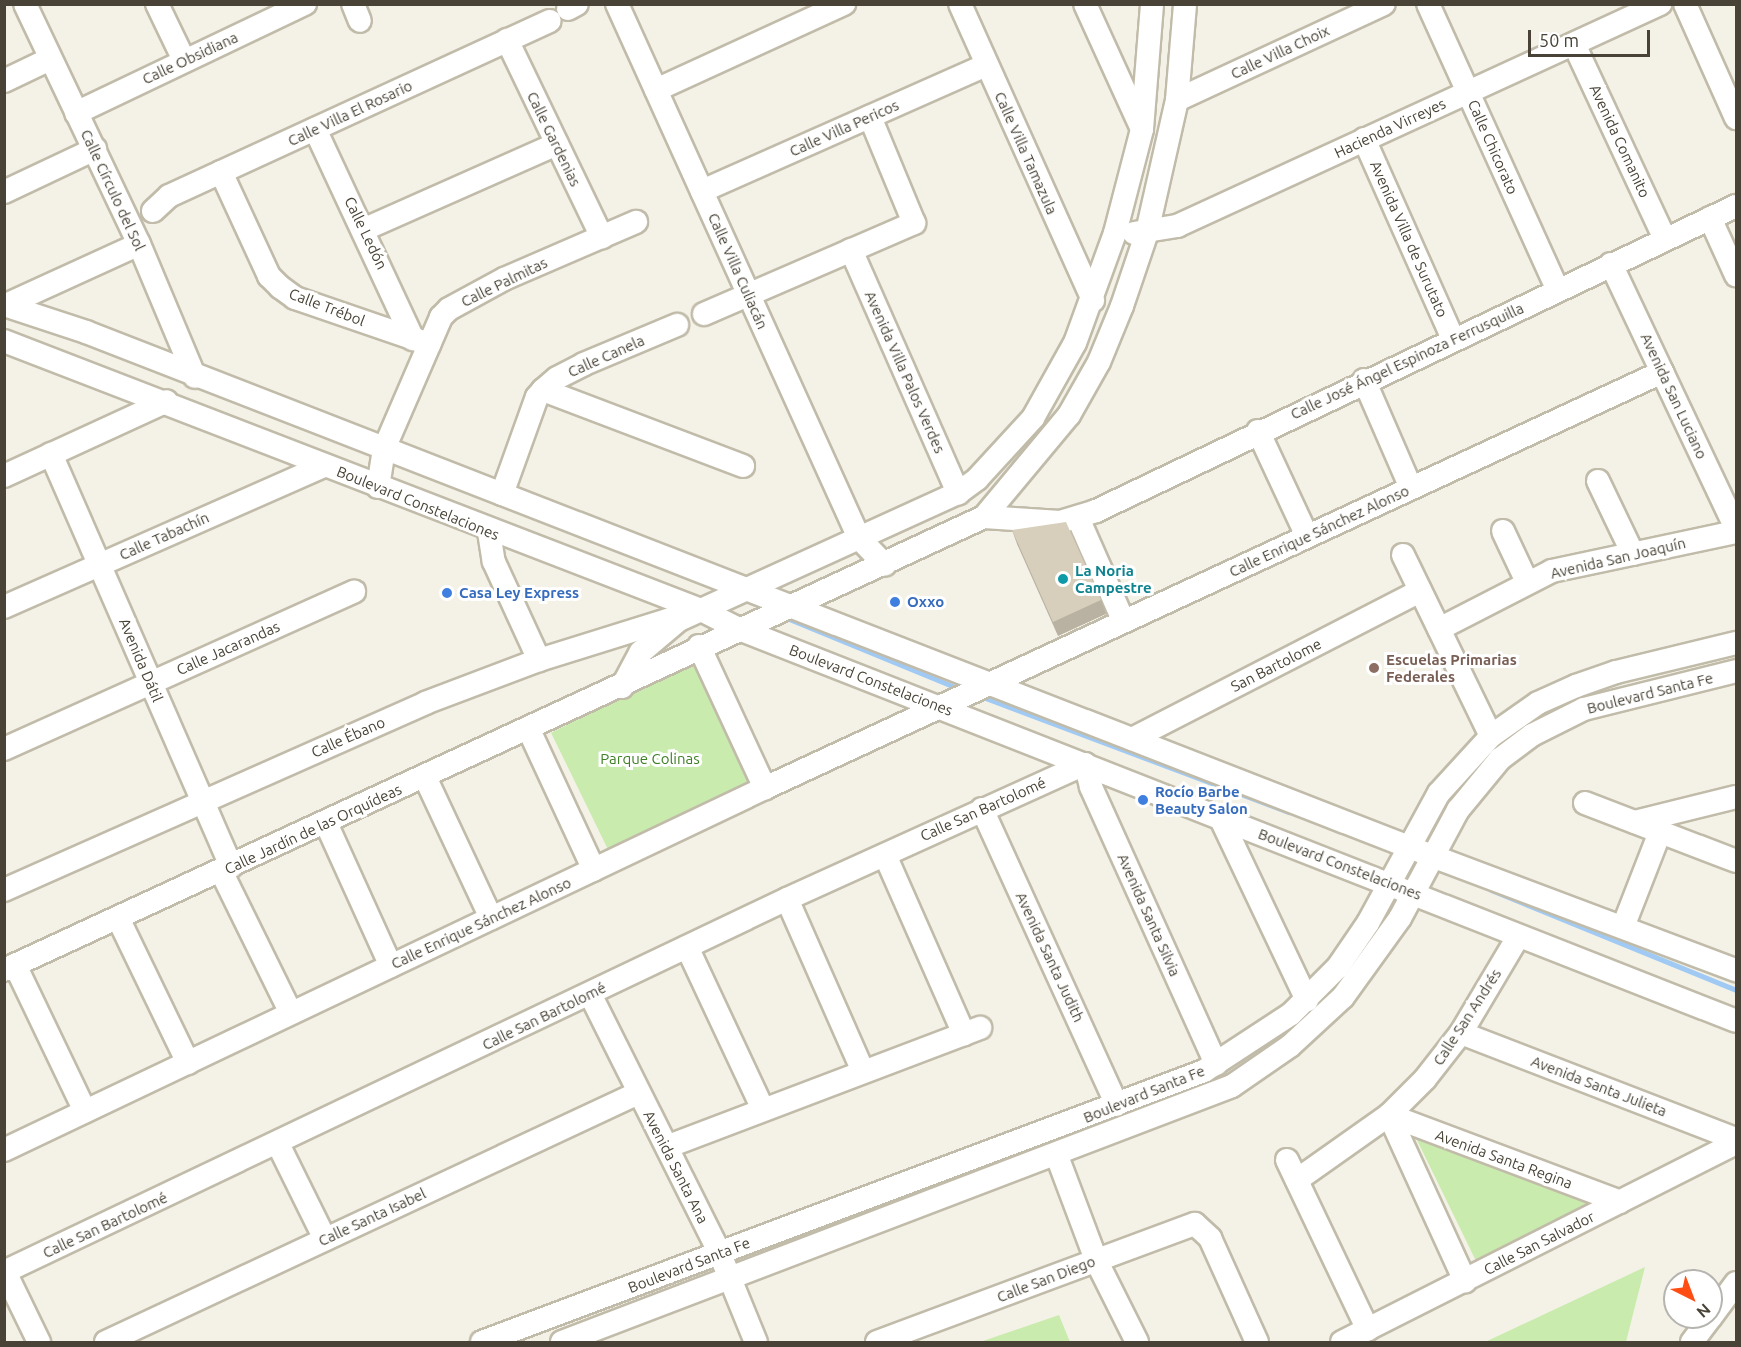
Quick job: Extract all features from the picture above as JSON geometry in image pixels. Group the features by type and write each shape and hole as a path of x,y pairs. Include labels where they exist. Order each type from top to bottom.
{"street":[{"name":"Calle Círculo del Sol","path":"25,4 139,244 195,377"},
{"path":"157,4 184,60"},
{"name":"Calle Obsidiana","path":"76,113 305,4"},
{"name":"Calle Villa Culiacán","path":"617,4 859,538 885,565"},
{"path":"656,90 844,4"},
{"name":"Calle Villa Tamazula","path":"960,4 1093,300"},
{"path":"1085,4 1142,129"},
{"path":"622,687 641,652 679,620 958,493 977,479 1033,418 1075,344 1093,300 1115,233 1142,129 1152,4"},
{"path":"984,517 1040,455 1069,415 1100,362 1147,231 1177,100 1185,4"},
{"name":"Calle Villa Choix","path":"1177,100 1384,4"},
{"name":"Calle Chicorato","path":"1428,4 1558,290"},
{"name":"Hacienda Virreyes","path":"1115,233 1177,226 1660,4"},
{"path":"1685,4 1737,118"},
{"name":"Calle Villa El Rosario","path":"153,211 169,196 565,11"},
{"name":"Calle Gardenias","path":"507,40 602,237"},
{"name":"Avenida Comanito","path":"1574,44 1665,239"},
{"path":"4,81 50,59"},
{"name":"Calle Villa Pericos","path":"702,191 986,65"},
{"path":"704,314 914,223 870,117"},
{"name":"Calle Ledón","path":"315,129 421,341"},
{"name":"Avenida Villa de Surutato","path":"1364,140 1454,339"},
{"path":"365,229 557,144"},
{"path":"4,192 95,149"},
{"name":"Calle Trébol","path":"221,172 269,276 280,288 295,298 421,341"},
{"name":"Calle José Ángel Espinoza Ferrusquilla","path":"984,517 1032,523 1078,518 1364,380 1737,206"},
{"path":"1710,218 1737,275"},
{"name":"Calle Palmitas","path":"381,467 421,341 441,317 459,302 636,222"},
{"path":"5,305 139,244"},
{"name":"Avenida Villa Palos Verdes","path":"851,250 958,493"},
{"name":"Avenida San Luciano","path":"1611,264 1737,530"},
{"name":"Boulevard Constelaciones","path":"5,305 86,332 195,377 381,467 489,532 701,610 739,629 967,695 1132,739 1399,864 1423,873 1623,927 1737,970"},
{"name":"Calle Canela","path":"502,494 537,397 543,390 557,378 584,364 677,325"},
{"path":"71,365 86,332"},
{"name":"Boulevard Constelaciones","path":"11,349 71,365 166,401 323,466 381,467 502,494 744,590 793,606 967,695 1085,764 1220,817 1399,864 1423,873 1518,937 1737,1021"},
{"name":"Calle Enrique Sánchez Alonso","path":"4,1149 765,788 1662,372"},
{"path":"1364,380 1411,488"},
{"path":"543,390 743,466"},
{"path":"4,476 166,401"},
{"path":"1258,431 1307,536"},
{"name":"Avenida Dátil","path":"51,454 202,802 226,869 291,1013"},
{"name":"Calle Tabachín","path":"4,607 323,466"},
{"path":"1598,481 1633,554"},
{"name":"Calle Jardín de las Orquídeas","path":"9,965 118,918 529,730 622,687 699,646 885,565 984,517"},
{"path":"1078,518 1124,620"},
{"name":"Avenida San Joaquín","path":"1439,629 1527,582 1561,569 1737,530"},
{"path":"1503,531 1527,582"},
{"path":"489,532 494,561 539,660"},
{"path":"1403,555 1491,736"},
{"name":"San Bartolome","path":"1132,739 1420,591"},
{"name":"Calle Jacarandas","path":"4,748 354,592"},
{"name":"Calle Ébano","path":"4,890 425,703 539,660 701,610"},
{"name":"Boulevard Santa Fe","path":"482,1342 1181,1082 1216,1064 1307,1000 1349,952 1439,793 1491,736 1538,703 1576,686 1616,672 1737,643"},
{"path":"699,646 765,788"},
{"name":"Boulevard Santa Fe","path":"562,1342 1213,1096 1290,1046 1343,997 1378,952 1458,810 1486,774 1532,735 1603,702 1737,671"},
{"path":"529,730 594,870"},
{"name":"Calle San Bartolomé","path":"5,1272 278,1144 787,899 1085,764"},
{"name":"Avenida Santa Silvia","path":"1085,764 1091,787 1216,1064"},
{"path":"425,777 491,918"},
{"path":"1635,822 1737,797"},
{"path":"1585,803 1737,861"},
{"name":"Avenida Santa Judith","path":"982,809 1118,1105"},
{"path":"1220,817 1307,1000"},
{"path":"326,823 391,966"},
{"path":"1623,927 1660,832"},
{"path":"669,1146 972,1031 885,855"},
{"path":"787,899 863,1071"},
{"path":"118,918 188,1063"},
{"name":"Calle San Andrés","path":"1368,1330 1292,1170 1389,1116 1425,1079 1461,1033 1518,937"},
{"path":"687,947 763,1109"},
{"path":"9,965 85,1111"},
{"name":"Avenida Santa Ana","path":"590,994 638,1093 669,1146 720,1254 756,1342"},
{"name":"Avenida Santa Julieta","path":"1461,1033 1737,1141"},
{"name":"Calle Santa Isabel","path":"106,1342 638,1093"},
{"path":"1389,1116 1465,1281"},
{"name":"Avenida Santa Regina","path":"1389,1116 1620,1202"},
{"name":"Calle San Salvador","path":"1342,1342 1737,1141"},
{"path":"278,1144 325,1239"},
{"path":"1057,1156 1096,1260 1137,1342"},
{"name":"Calle San Diego","path":"877,1342 1186,1224 1200,1225 1210,1238 1257,1342"},
{"path":"5,1272 39,1342"},
{"path":"1723,1301 1737,1283"},
{"path":"1692,1342 1702,1329"}],"green space":[{"name":"Parque Colinas","path":"702,659 761,780 610,854 551,733"},
{"path":"1413,1132 1602,1201 1477,1263"},
{"path":"1645,1267 1626,1342 1485,1342"},
{"path":"1059,1315 1070,1342 980,1342"}],"building":[{"name":"La Noria Campestre","path":"1066,522 1101,600 1053,622 1012,530"}],"waterway":[{"path":"789,619 960,689"},
{"path":"980,696 1289,812"},
{"path":"1491,890 1736,990"}],"place":[{"name":"La Noria Campestre","path":"1063,579"},
{"name":"Casa Ley Express","path":"447,593"},
{"name":"Oxxo","path":"895,602"},
{"name":"Escuelas Primarias Federales","path":"1374,668"},
{"name":"Rocío Barbe Beauty Salon","path":"1143,800"}]}
